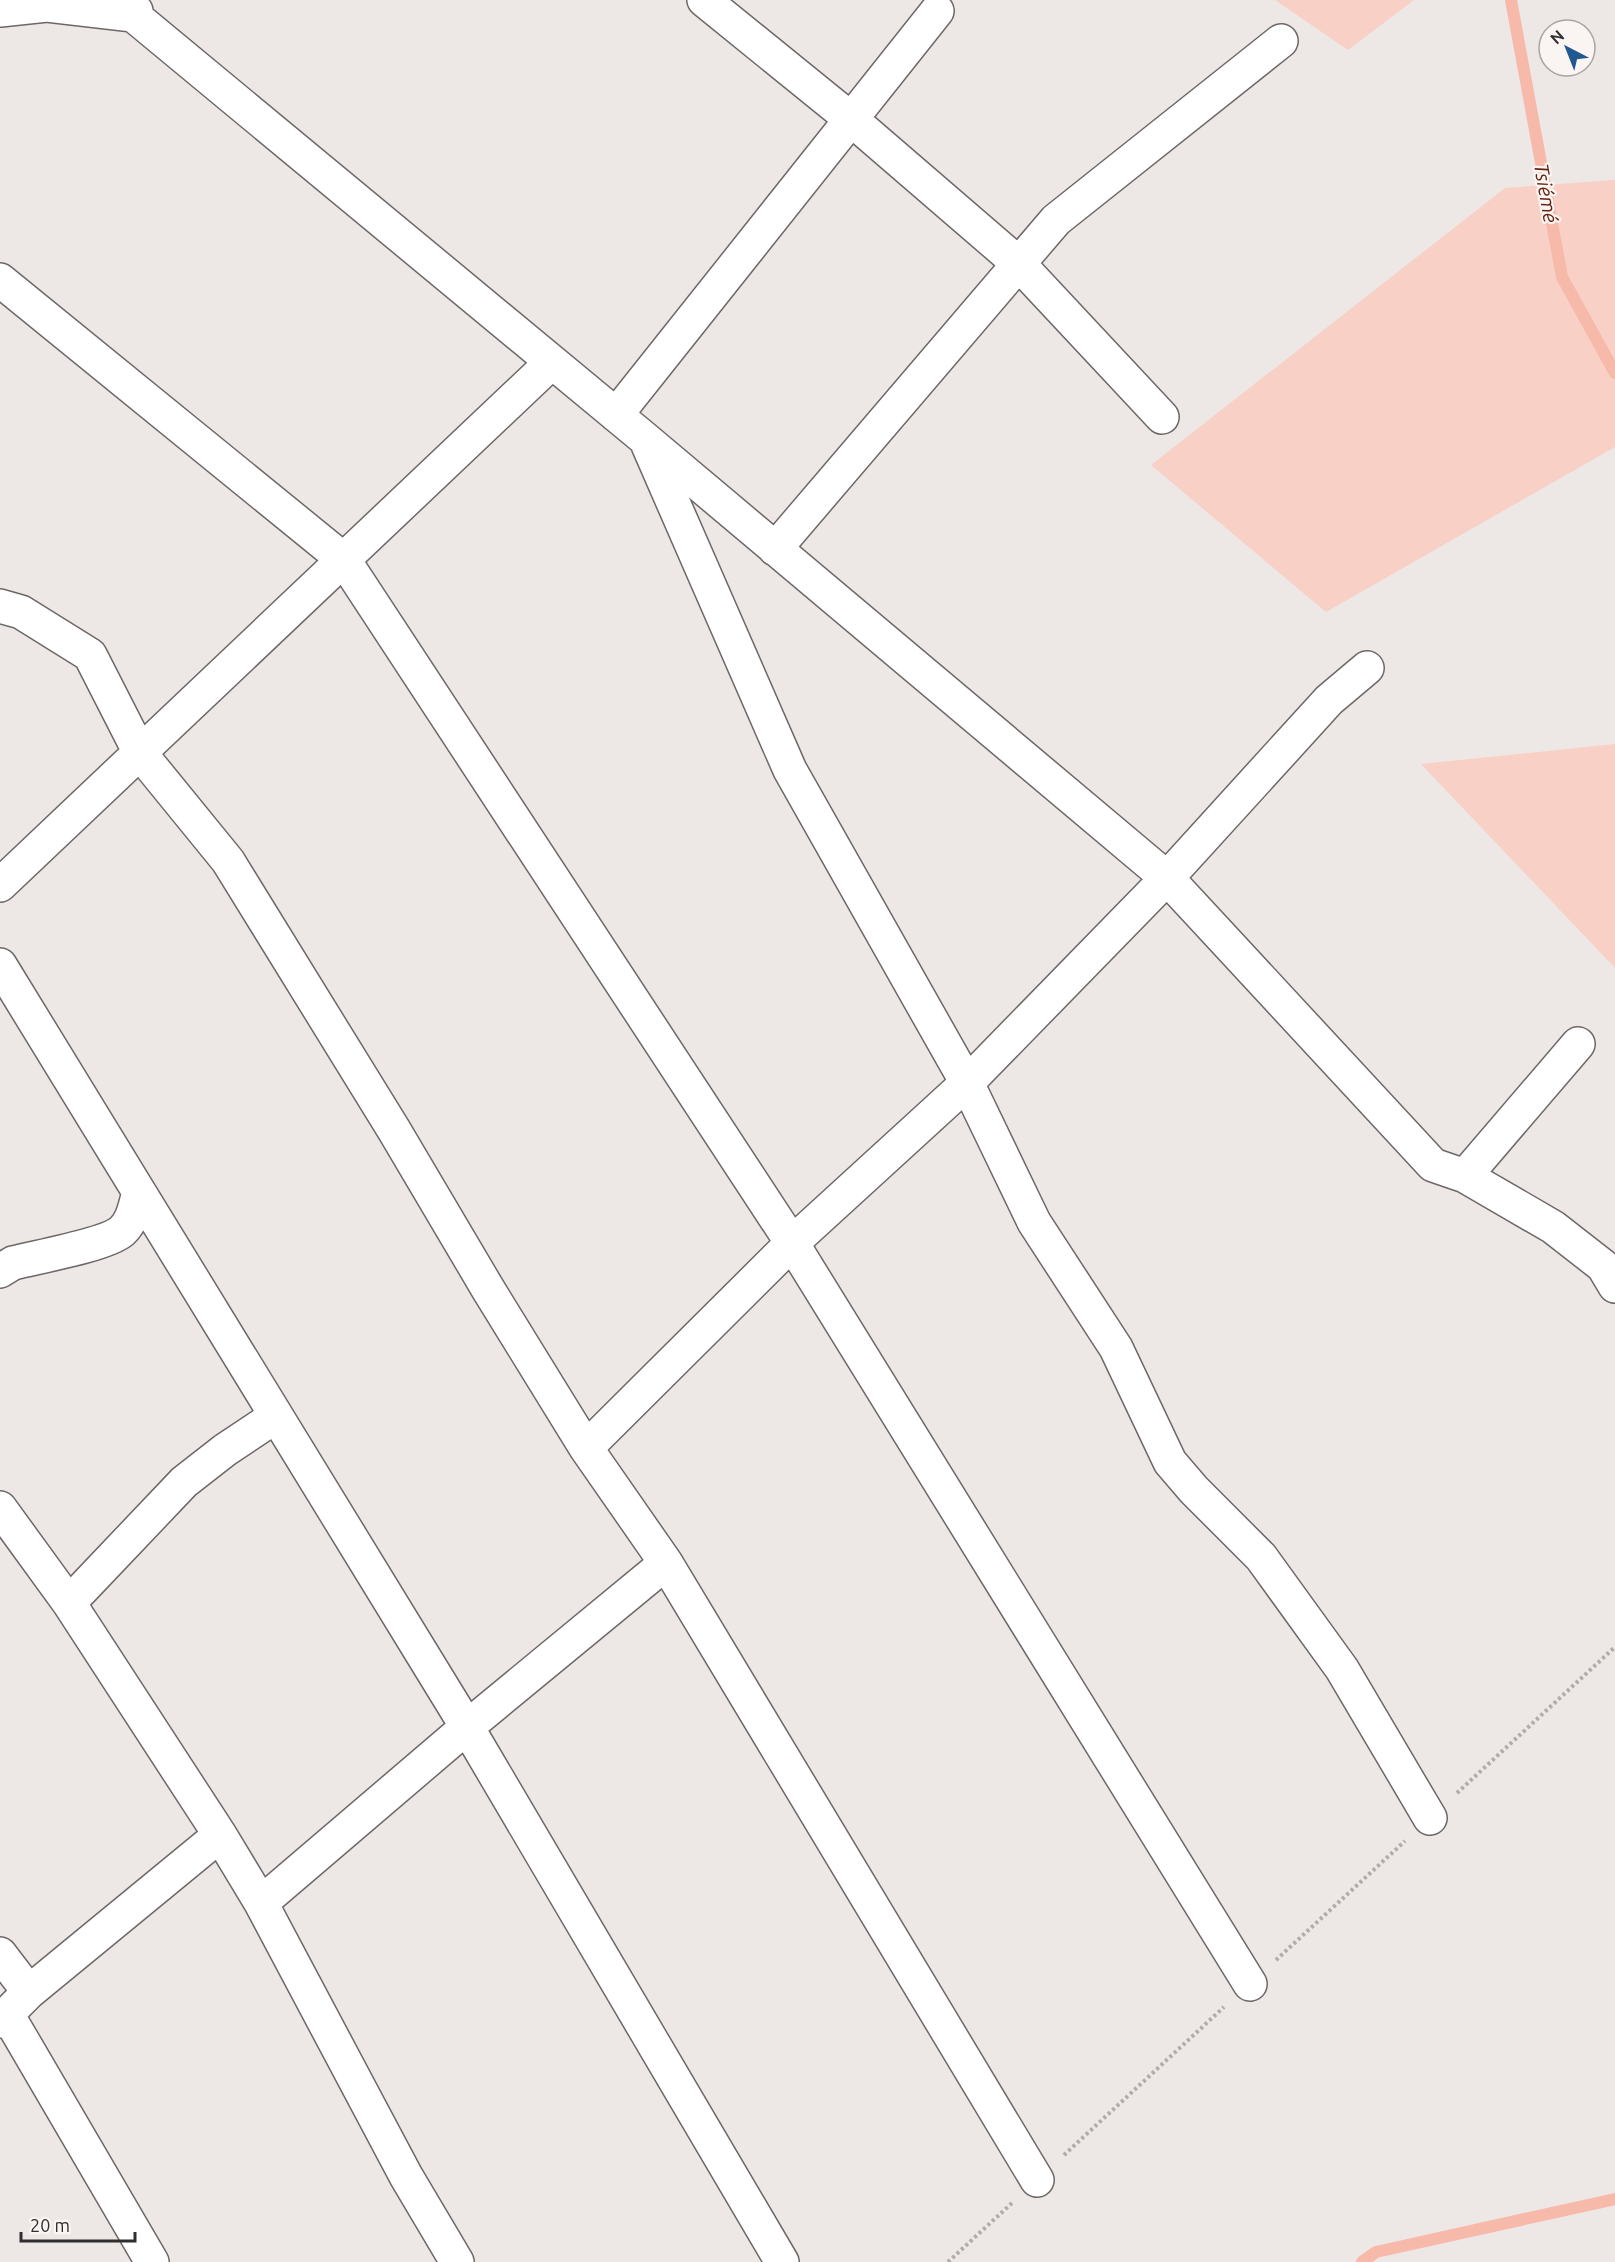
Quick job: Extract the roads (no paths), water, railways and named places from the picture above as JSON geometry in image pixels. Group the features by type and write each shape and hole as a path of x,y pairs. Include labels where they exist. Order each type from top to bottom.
{"street":[{"path":"704,0 852,120 1019,264 1162,417"},
{"path":"0,10 47,6 130,5 1167,878 1433,1165 1465,1176 1553,1227 1604,1266 1615,1286"},
{"path":"616,415 937,11"},
{"path":"775,549 1056,220 1281,40"},
{"path":"0,280 344,560 792,1243 1250,1983"},
{"path":"0,885 552,362"},
{"path":"644,438 790,770 967,1083 1034,1221 1116,1348 1170,1461 1194,1490 1261,1557 1342,1669 1430,1818"},
{"path":"0,606 21,612 90,655 140,753 228,861 586,1448 666,1563 1037,2180"},
{"path":"586,1448 792,1243 967,1083 1167,878 1329,700 1367,668"},
{"path":"0,965 466,1727 782,2262"},
{"path":"1465,1176 1578,1044"},
{"path":"0,1271 12,1263 104,1240 121,1232 131,1219 139,1192"},
{"path":"69,1603 184,1482 225,1449 276,1416"},
{"path":"0,1508 69,1603 261,1902 406,2176 457,2262"},
{"path":"261,1902 466,1727 666,1563"},
{"path":"12,2009 220,1835"},
{"path":"0,1954 12,2009 152,2262"}],"waterway":[{"name":"Tsiémé","path":"1511,0 1562,277 1615,373"},
{"path":"1362,2262 1376,2252 1615,2199"}]}
